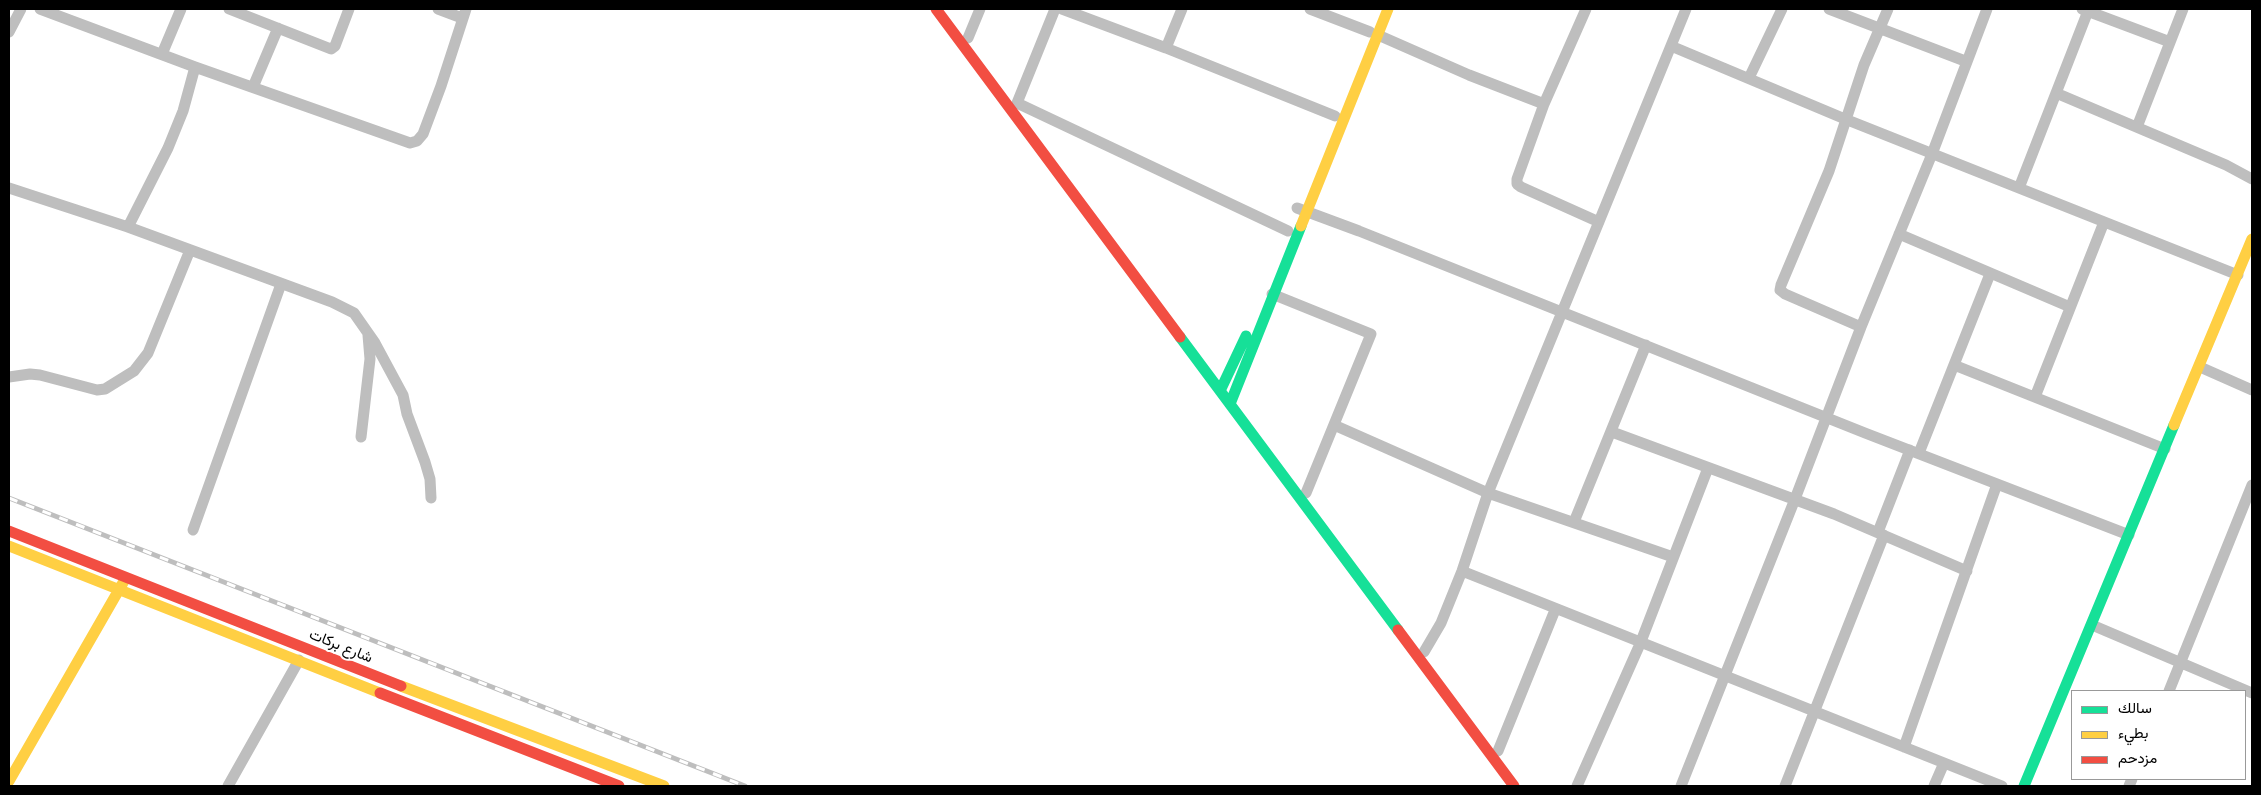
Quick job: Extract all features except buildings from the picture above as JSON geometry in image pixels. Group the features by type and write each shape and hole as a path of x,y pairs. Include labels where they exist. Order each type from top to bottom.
{"street":[{"path":"9,32 21,9"},
{"path":"40,9 195,67 410,143 417,141 423,134 441,86 464,13 438,9"},
{"path":"162,54 181,9"},
{"path":"229,9 331,49 335,46 349,9"},
{"path":"936,9 1222,387 1306,493 1523,786"},
{"path":"946,9 1017,103 1222,387"},
{"path":"968,38 980,9"},
{"path":"1017,103 1055,9"},
{"path":"1062,9 1166,48 1335,116"},
{"path":"1166,48 1182,9"},
{"path":"1310,9 1374,33 1469,75 1544,104"},
{"path":"1222,387 1252,324 1288,231 1301,210 1374,33 1379,9"},
{"path":"1232,400 1335,116 1374,33 1388,9"},
{"path":"1584,9 1544,104 1517,179 1517,184 1599,222"},
{"path":"1424,652 1434,639 1462,571 1488,493 1686,9"},
{"path":"1749,78 1782,9"},
{"path":"1829,9 1965,62"},
{"path":"1861,326 1780,290 1780,285 1829,171 1864,65 1888,9"},
{"path":"1681,786 1795,499 1861,326 1932,154 1965,62 1987,9"},
{"path":"2137,127 2183,9"},
{"path":"2020,188 2085,10 2170,42"},
{"path":"253,87 278,28"},
{"path":"1671,46 1845,119 2238,275"},
{"path":"128,227 168,148 183,111 195,67"},
{"path":"2056,93 2226,165 2252,179"},
{"path":"1017,103 1288,231"},
{"path":"9,188 128,227 344,307 354,313 394,376 403,395 407,414 430,479 431,498"},
{"path":"1301,210 2129,535"},
{"path":"2035,397 2104,222"},
{"path":"1899,234 2070,307"},
{"path":"2024,786 2252,239"},
{"path":"9,377 30,374 40,375 97,390 105,389 134,371 148,353 190,250"},
{"path":"1785,786 1816,712 1881,533 1954,365 1990,274"},
{"path":"193,530 281,284"},
{"path":"1272,294 1371,334 1306,493"},
{"path":"361,437 370,359 367,331"},
{"path":"1574,522 1646,345"},
{"path":"1954,365 2165,449"},
{"path":"2200,367 2252,390"},
{"path":"1232,400 1514,786"},
{"path":"1334,425 1488,493 1673,558"},
{"path":"1612,432 1795,499 1967,570"},
{"path":"1577,786 1640,644 1708,468"},
{"path":"1904,747 1997,484"},
{"path":"2169,690 2252,485"},
{"name":"شارع بركات","path":"9,531 451,706 664,786"},
{"name":"شارع بركات","path":"9,546 611,785"},
{"path":"1462,571 1640,644 2002,786"},
{"path":"9,781 121,576"},
{"path":"9,763 115,587"},
{"path":"1498,751 1555,610"},
{"path":"2092,625 2245,690"},
{"path":"228,786 299,660"},
{"path":"1934,786 1944,763"}],"railway":[{"path":"9,498 745,786"}],"traffic: fast":[{"path":"1230,404 1301,226"},
{"path":"1220,391 1246,336"},
{"path":"1180,337 1398,630"},
{"path":"2024,786 2174,425"}],"traffic: slow":[{"path":"1301,226 1388,9"},
{"path":"2174,425 2252,239"},
{"path":"9,546 380,693"},
{"path":"9,781 124,581"},
{"path":"401,686 664,786"}],"traffic: jam":[{"path":"936,9 1180,337"},
{"path":"9,531 401,686"},
{"path":"1398,630 1514,786"},
{"path":"380,693 619,786"}]}
